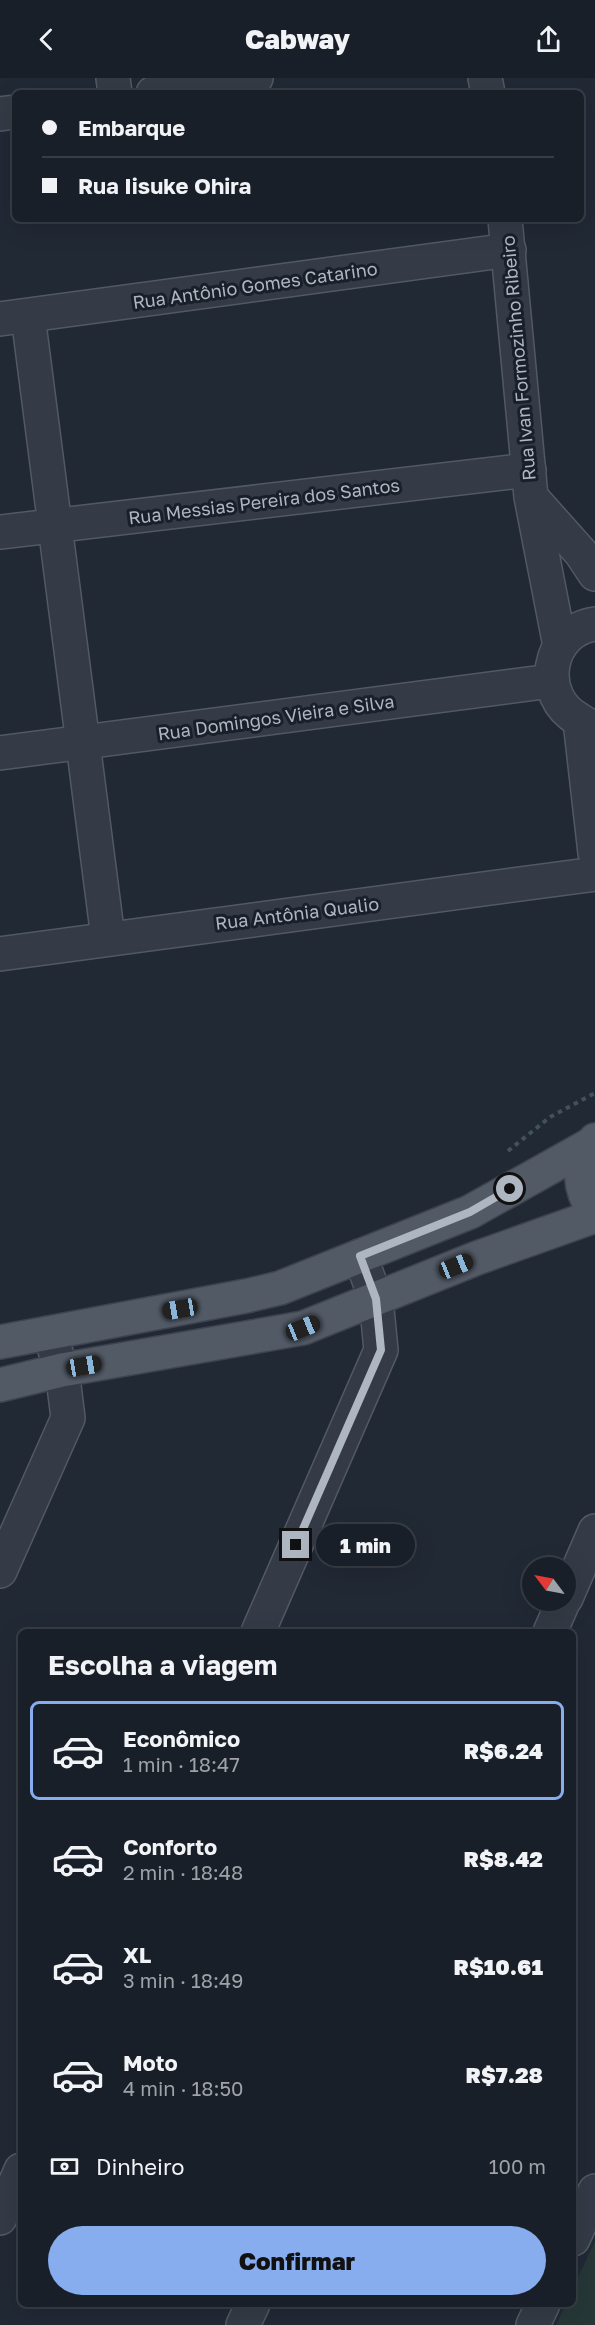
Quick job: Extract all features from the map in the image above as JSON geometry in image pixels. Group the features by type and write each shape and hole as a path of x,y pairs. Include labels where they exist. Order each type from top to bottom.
{"main road":[{"path":"0,1385 62,1370 303,1328 477,1258 595,1215 586,1200 580,1181 582,1162 593,1142"},
{"path":"0,1342 280,1288 470,1212 593,1142"}],"street":[{"path":"174,90 256,78"},
{"name":"Rua Antônio Gomes Catarino","path":"14,318 507,235"},
{"name":"Rua Ivan Formozinho Ribeiro","path":"507,235 530,483 560,646"},
{"path":"14,318 55,525 108,938"},
{"path":"530,483 595,574"},
{"name":"Rua Messias Pereira dos Santos","path":"0,532 55,525 530,483"},
{"path":"595,624 575,631 560,646 553,663 551,681 556,698 567,713 587,724 595,853"},
{"name":"Rua Domingos Vieira e Silva","path":"0,753 551,681"},
{"name":"Rua Antônia Qualio","path":"0,954 595,874"},
{"path":"259,1629 381,1350 376,1299 360,1256"},
{"path":"0,1571 68,1419 62,1370 49,1333"},
{"path":"576,1574 595,1531"},
{"path":"551,1629 560,1611"},
{"path":"0,2218 18,2177"},
{"path":"576,2232 595,2191"},
{"path":"243,2325 252,2307"},
{"path":"533,2325 542,2307"}],"path":[{"path":"507,1152 550,1118 595,1093"}],"shaded area":[{"path":"595,2241 595,2325 556,2325 565,2307 576,2307 576,2282"}],"route":[{"path":"296,1545 381,1350 376,1299 360,1256 470,1212 510,1189"}]}
